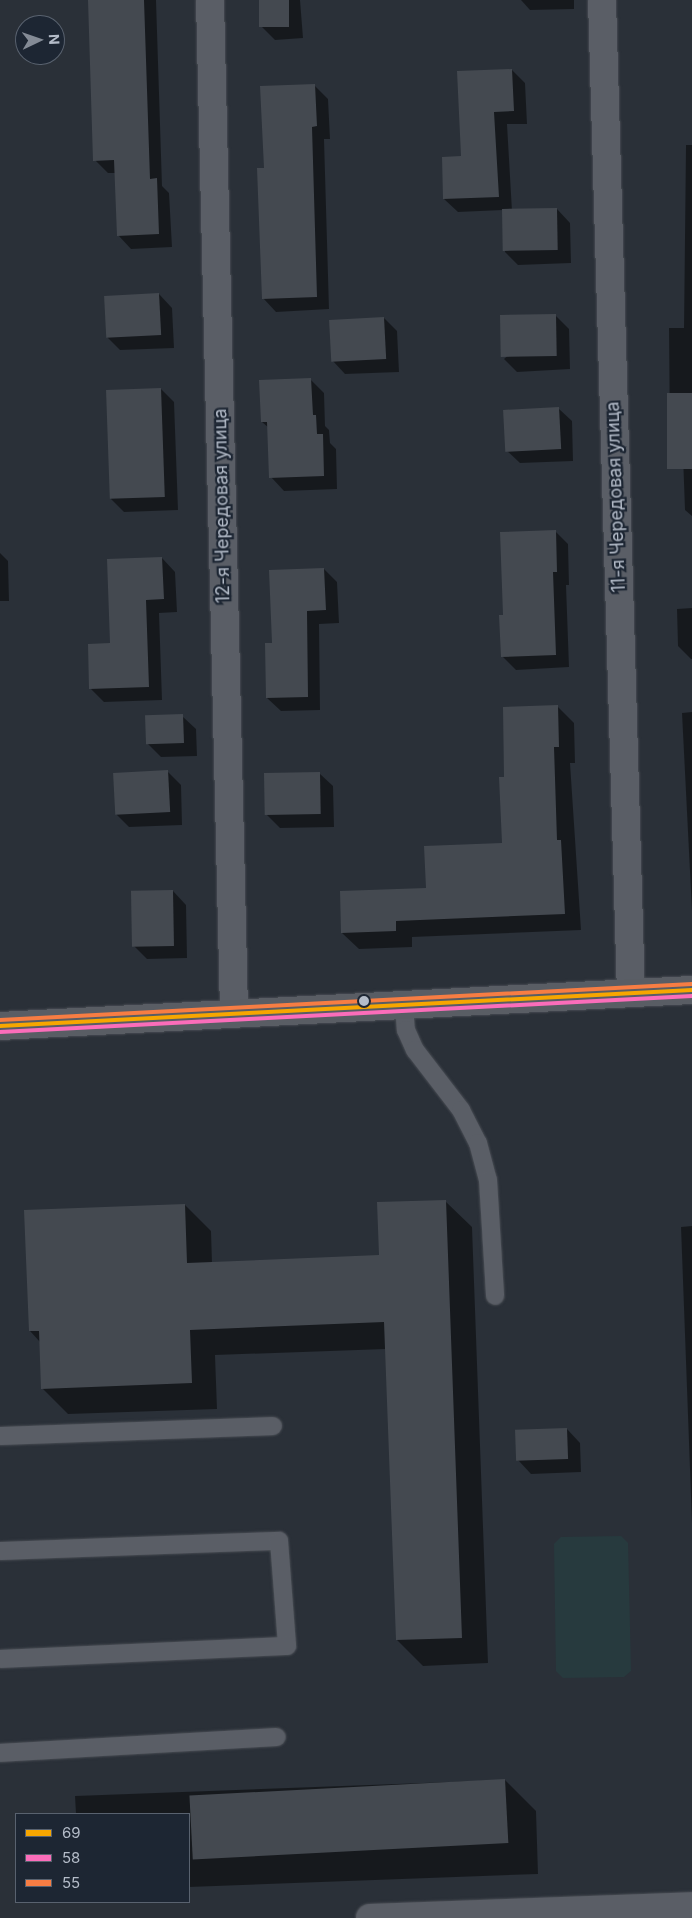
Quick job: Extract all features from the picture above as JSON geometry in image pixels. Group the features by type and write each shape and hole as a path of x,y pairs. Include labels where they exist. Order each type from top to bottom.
{"main road":[{"path":"0,1026 692,990"}],"street":[{"name":"12-я Чередовая улица","path":"210,0 234,1013"},
{"name":"11-я Чередовая улица","path":"602,0 631,993"},
{"path":"370,1918 692,1906"}],"lane":[{"path":"404,1004 406,1030 415,1050 462,1110 478,1143 488,1180 495,1296"},
{"path":"0,1436 273,1426"},
{"path":"0,1551 279,1541 287,1646 0,1659"},
{"path":"0,1753 277,1737"}],"green space":[{"path":"621,1536 628,1543 631,1671 624,1677 563,1678 556,1671 554,1544 561,1537"}],"building":[{"path":"88,0 144,0 150,179 157,178 159,234 117,236 114,160 93,161"},
{"path":"259,0 289,0 289,27 259,27"},
{"path":"512,69 514,111 494,112 499,197 443,199 442,157 461,156 457,71"},
{"path":"315,84 317,126 312,127 317,297 262,299 257,168 264,168 260,86"},
{"path":"557,208 558,250 503,251 502,209"},
{"path":"159,293 161,335 106,338 104,296"},
{"path":"556,314 557,356 501,357 500,315"},
{"path":"384,317 386,359 331,362 329,320"},
{"path":"311,378 313,415 316,415 317,434 323,434 324,476 269,478 267,422 261,422 259,380"},
{"path":"161,388 165,497 110,499 106,390"},
{"path":"667,393 692,393 692,469 667,469"},
{"path":"559,407 561,449 505,452 503,410"},
{"path":"556,530 557,572 553,572 556,655 501,657 499,615 503,615 500,532"},
{"path":"162,557 164,599 146,600 149,687 89,689 88,644 110,643 107,559"},
{"path":"324,568 326,610 307,611 308,697 266,698 265,643 272,643 269,570"},
{"path":"558,705 559,747 554,747 557,840 561,840 565,914 396,921 396,931 341,933 340,891 426,888 424,846 502,843 499,777 504,777 503,707"},
{"path":"183,714 184,743 146,744 145,715"},
{"path":"168,770 170,812 115,815 113,773"},
{"path":"320,772 321,814 265,815 264,773"},
{"path":"173,890 174,946 132,947 131,891"},
{"path":"446,1200 462,1638 396,1640 384,1322 190,1330 192,1383 41,1389 39,1331 29,1331 24,1210 185,1204 187,1263 379,1255 377,1202"},
{"path":"567,1428 568,1459 516,1461 515,1430"},
{"path":"505,1779 508,1843 193,1859 189,1796"}],"transit line":[{"name":"55","path":"0,1020 692,984"},
{"name":"69","path":"0,1026 692,990"},
{"name":"58","path":"0,1032 692,996"}]}
